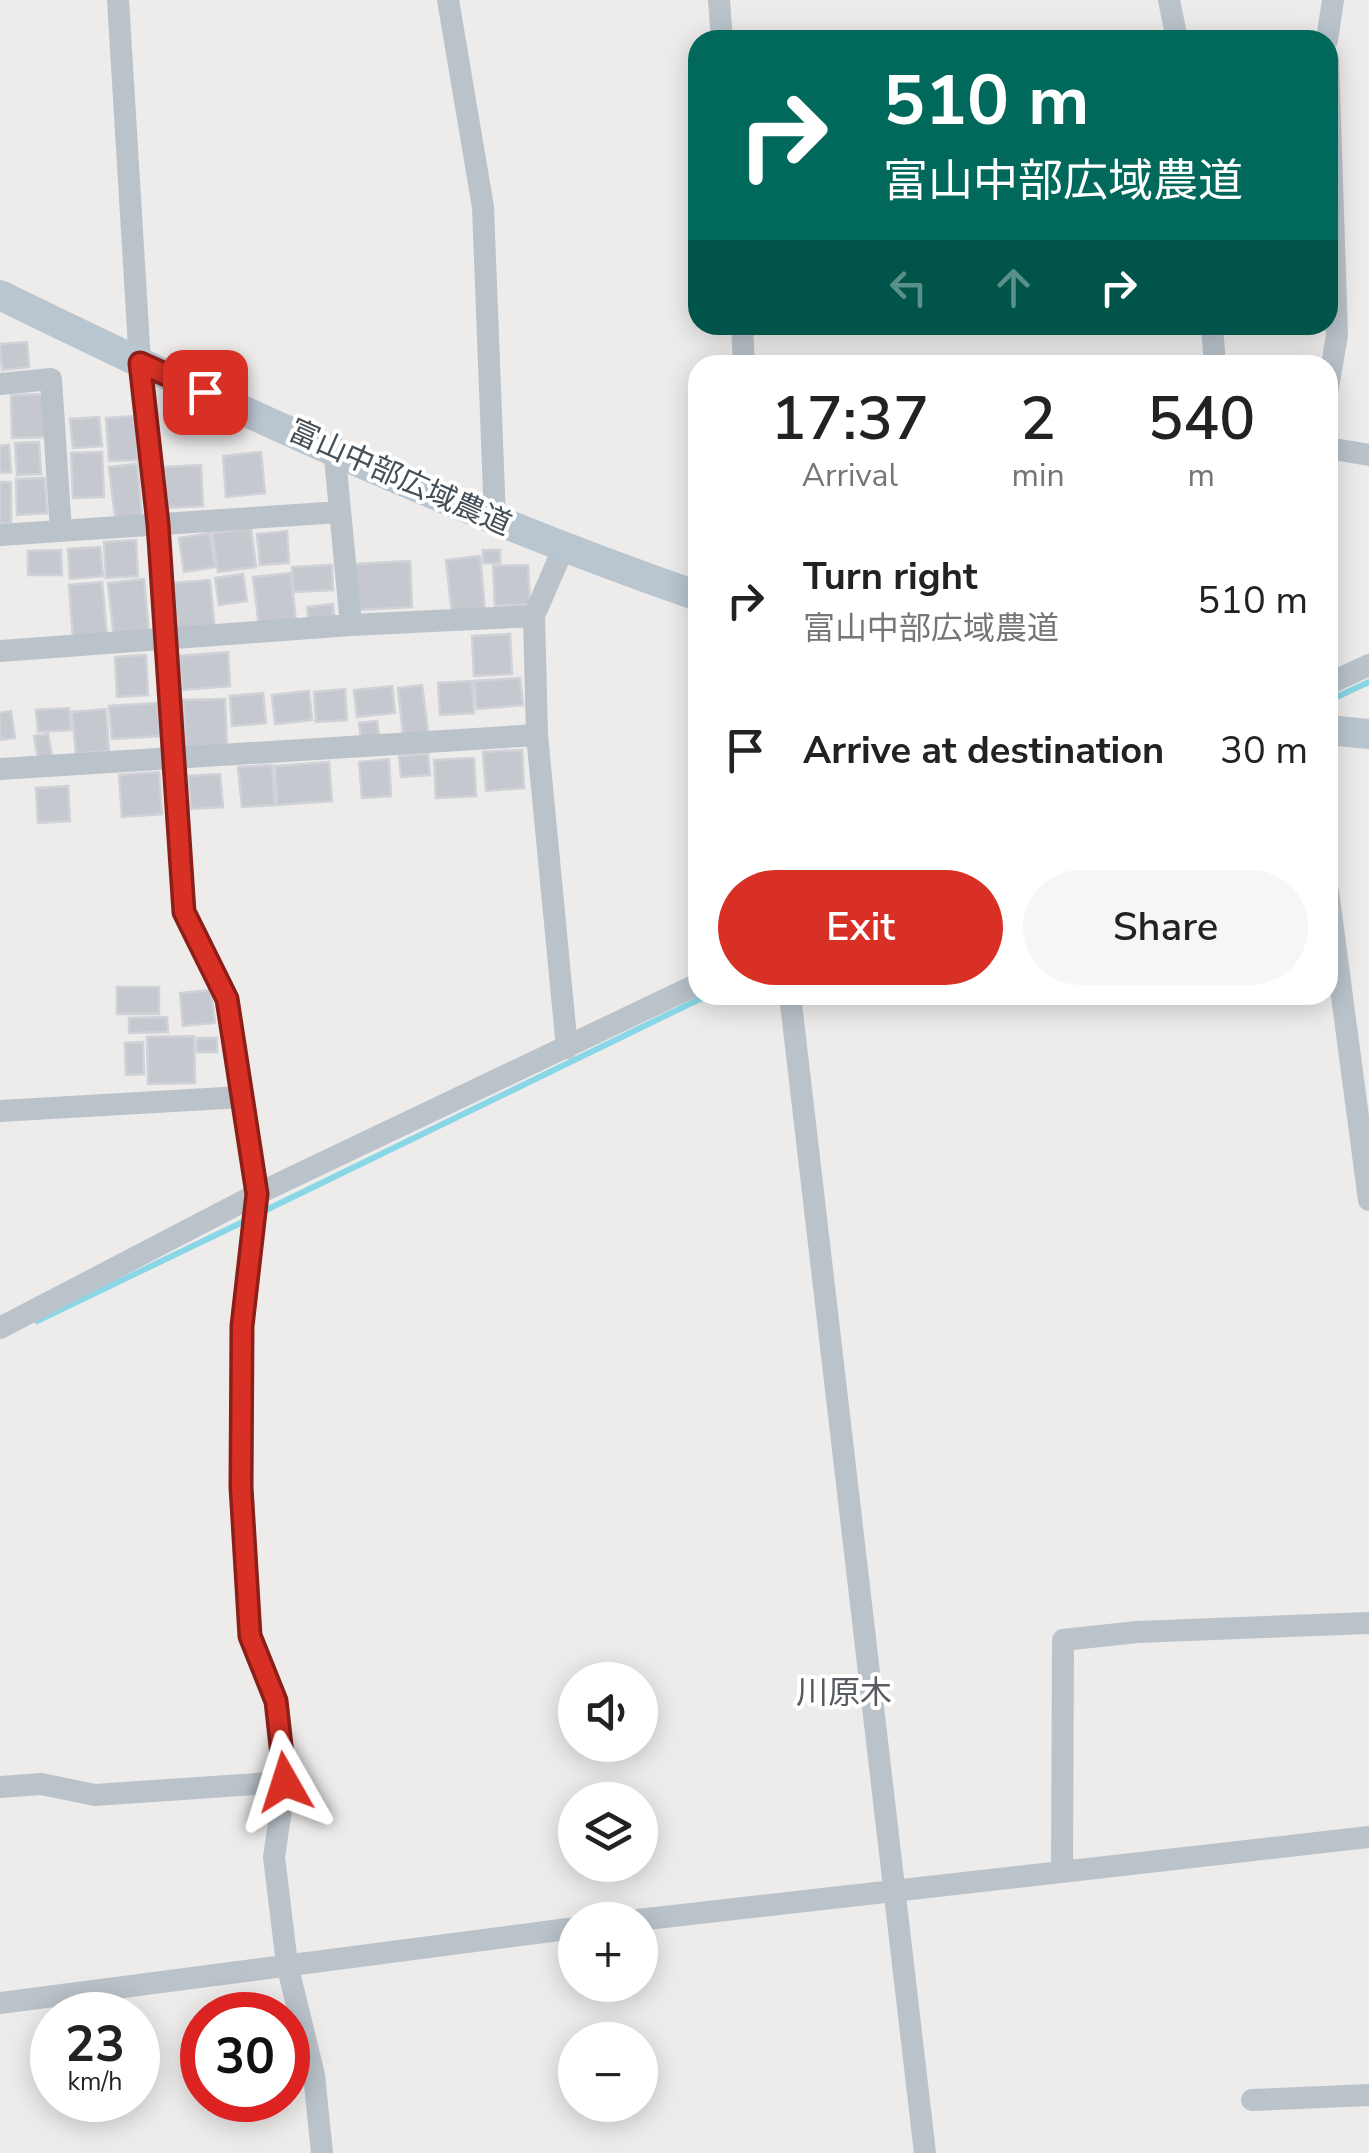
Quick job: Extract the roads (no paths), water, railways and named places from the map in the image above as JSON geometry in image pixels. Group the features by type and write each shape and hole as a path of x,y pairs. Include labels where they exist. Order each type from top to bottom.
{"street":[{"path":"118,0 140,363 158,524 184,912 227,999 257,1194 242,1326 241,1487 250,1636 276,1701 285,1782 274,1857 287,1964 314,2076 322,2153"},
{"path":"448,0 482,207 495,519"},
{"path":"719,0 721,30"},
{"path":"1170,0 1175,30"},
{"path":"1328,30 1333,0"},
{"name":"富山中部広域農道","path":"0,294 140,363 563,549 688,593"},
{"path":"0,384 51,378 61,531"},
{"path":"334,448 351,625"},
{"path":"1338,450 1369,455"},
{"path":"0,535 340,512"},
{"path":"563,549 534,616 537,735 567,1048"},
{"path":"0,651 534,616"},
{"path":"1338,680 1369,666"},
{"path":"1338,731 1369,734"},
{"path":"0,770 537,735"},
{"path":"1338,966 1369,1200"},
{"path":"0,1328 257,1194 688,989"},
{"path":"791,1005 925,2153"},
{"path":"0,1111 242,1098"},
{"path":"1062,1872 1063,1640 1137,1632 1369,1622"},
{"path":"0,1787 41,1784 95,1795 285,1782"},
{"path":"658,1918 1369,1837"},
{"path":"0,2002 558,1930"},
{"path":"1252,2100 1369,2095"}],"waterway":[{"path":"1338,696 1369,682"},
{"path":"262,1212 688,1005"},
{"path":"37,1321 247,1220"}],"district":[{"name":"川原木","path":"844,1692"}]}
